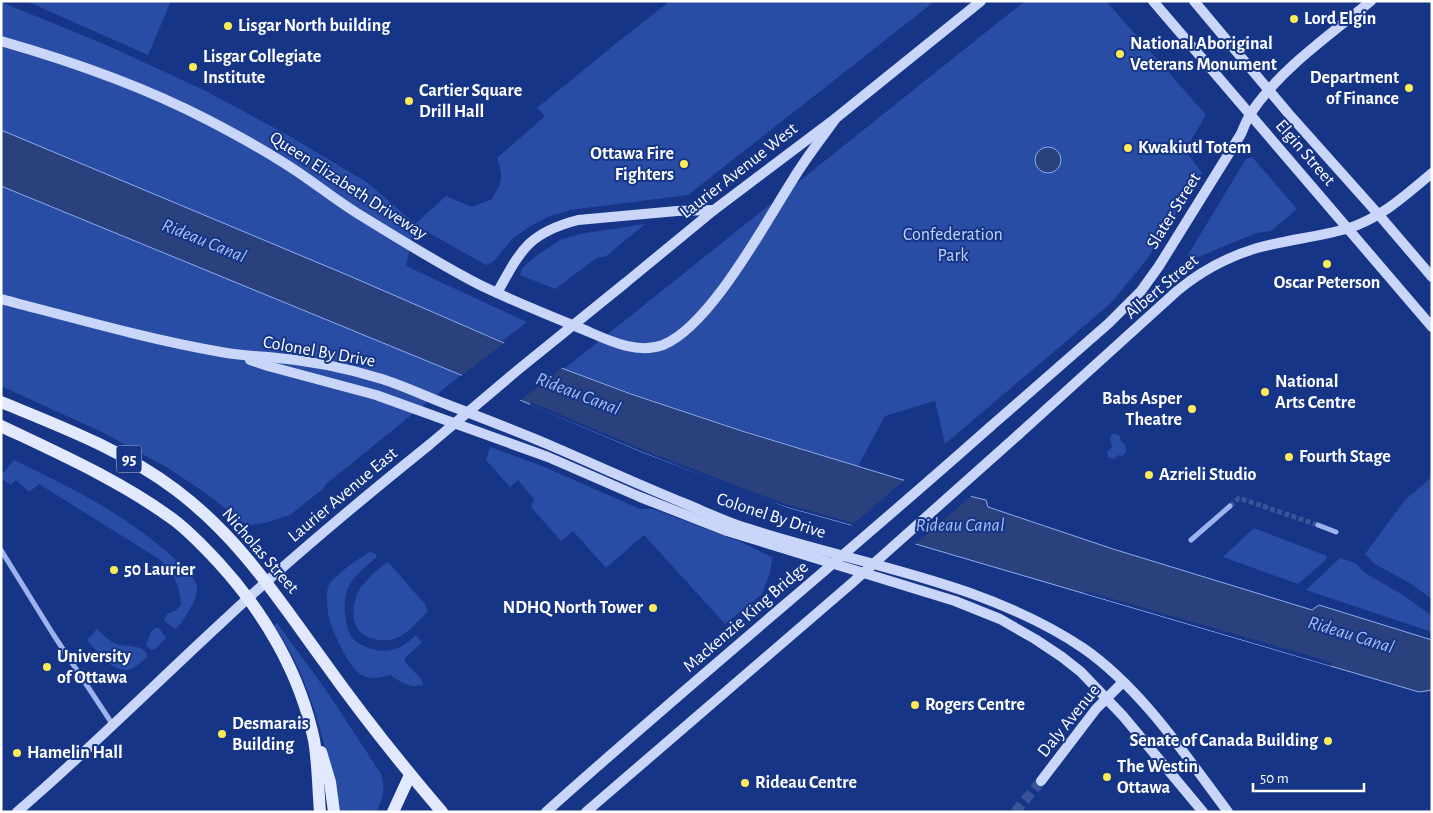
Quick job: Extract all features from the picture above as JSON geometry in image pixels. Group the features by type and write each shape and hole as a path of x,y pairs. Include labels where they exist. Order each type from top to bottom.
{"main road":[{"name":"Laurier Avenue West","path":"519,370 714,210 836,118 980,1"},
{"name":"Elgin Street","path":"1153,1 1432,327"},
{"name":"Elgin Street","path":"1194,1 1326,157 1379,214 1432,277"},
{"name":"Slater Street","path":"990,427 1109,323 1141,291 1159,266 1241,134 1250,114 1269,90 1294,64 1371,1"},
{"name":"Queen Elizabeth Driveway","path":"1,41 86,68 163,98 205,118 282,161 357,213 439,263 497,293 607,339 636,348 652,348 675,338 707,308 726,283 793,179 836,118"},
{"name":"Albert Street","path":"586,812 845,590 1177,291 1212,266 1242,253 1347,228 1379,214 1403,198 1432,173"},
{"path":"497,293 518,255 527,245 538,236 566,223 578,220 677,211 714,210"},
{"name":"Colonel By Drive","path":"1,299 86,322 196,348 239,356 268,366 376,395 548,457 640,497 727,531 955,601 1000,619 1062,657 1081,672 1107,698 1203,812"},
{"name":"Colonel By Drive","path":"239,356 269,357 323,365 382,379 550,445 732,523 784,540 963,590 1044,624 1099,660 1123,682 1154,715 1228,812"},
{"name":"Laurier Avenue East","path":"17,812 113,726 267,581 360,500 519,370"},
{"name":"Nicholas Street","path":"1,402 95,442 144,467 177,491 220,527 267,581 363,714 410,775 442,812"},
{"name":"95","path":"1,426 120,485 175,521 198,540 227,571 249,598 276,638 292,672 314,739 320,812"},
{"name":"Mackenzie King Bridge","path":"546,812 618,747 788,603 990,427"},
{"name":"Daly Avenue","path":"1041,781 1096,709 1123,682"},
{"path":"314,739 324,759 330,782 334,812"},
{"path":"393,812 410,775"}],"street":[{"path":"1191,540 1230,506"},
{"path":"1318,526 1336,532"},
{"path":"1,550 113,726"}],"green space":[{"path":"26,1 171,1 148,55"},
{"path":"670,1 935,1 688,195 570,210 548,217 512,239 493,262 486,265 415,225 406,266 527,322 502,341 1,130 1,2 104,44 204,90 284,133 368,183 415,224 446,196 472,207 492,199 501,179 501,170 497,158 545,116 537,108"},
{"name":"Confederation Park","path":"1025,1 1106,1 1206,115 1185,150 1202,173 1147,259 1110,304 945,444 935,401 885,416 858,466 710,420 564,369"},
{"path":"1252,157 1297,209 1271,231 1257,233 1196,258 1193,261 1188,259 1188,255 1246,159"},
{"path":"1,186 461,375 290,515 265,523 251,525 242,522 207,494 168,468 102,432 1,386"},
{"path":"645,224 605,257 598,257 555,289 520,275 523,267 560,240 580,234"},
{"path":"1114,433 1120,436 1127,452 1113,459 1108,457 1107,452 1112,447 1110,437"},
{"path":"490,447 542,466 640,509 653,509 743,543 774,558 772,559 770,573 762,594 725,624 644,535 606,568 573,531 561,541 531,507 534,499 518,480 510,487 486,460"},
{"path":"14,460 119,516 158,545 192,576 197,588 195,599 190,610 176,629 164,621 167,614 175,611 181,605 181,598 172,574 164,564 159,559 39,484 29,492 16,480 11,485 1,478 1,475"},
{"path":"1432,477 1432,599 1408,582 1375,564 1365,554 1405,500"},
{"path":"1254,528 1327,556 1326,560 1298,584 1223,557"},
{"path":"369,552 374,553 376,558 354,579 347,592 345,610 348,630 358,643 380,651 393,650 405,644 416,635 422,642 405,658 405,662 421,679 423,685 409,685 390,675 375,678 360,674 346,657 334,631 329,618 328,587 340,573"},
{"path":"1340,558 1355,563 1365,573 1403,595 1432,616 1432,632 1306,590"},
{"path":"388,562 424,603 427,612 401,636 391,640 380,640 366,637 357,627 353,614 355,599 360,589 376,571"},
{"path":"277,623 328,693 381,774 383,793 376,812 340,812 316,715 299,669 274,625"},
{"path":"155,628 159,628 166,638 152,650 147,647 146,642"},
{"path":"97,629 114,643 143,650 147,657 131,669 124,670 112,665 87,640"}],"water":[{"name":"Rideau Canal","path":"1,130 345,274 564,369 631,394 742,431 903,480 986,500 988,507 1113,549 1312,610 1319,605 1432,640 1432,690 1419,692 787,507 645,453 461,375 1,186"},
{"path":"1048,147 1057,151 1061,160 1057,169 1048,173 1039,169 1035,160 1039,151"}],"pier":[{"path":"507,341 564,366 518,402 460,377"},
{"path":"531,402 646,451 753,492 786,504 853,523 852,525 787,507 752,495 530,405"},
{"path":"907,478 974,494 913,546 850,527"},
{"path":"1085,591 1332,662 1331,666 1084,593"}],"tunnel":[{"path":"1230,506 1239,498 1318,525"},
{"path":"1015,812 1041,781"}],"place":[{"name":"Lord Elgin","path":"1294,19"},
{"name":"Lisgar North building","path":"228,26"},
{"name":"National Aboriginal Veterans Monument","path":"1120,54"},
{"name":"Lisgar Collegiate Institute","path":"193,67"},
{"name":"Department of Finance","path":"1409,88"},
{"name":"Cartier Square Drill Hall","path":"409,101"},
{"name":"Kwakiutl Totem","path":"1128,148"},
{"name":"Ottawa Fire Fighters","path":"684,164"},
{"name":"Oscar Peterson","path":"1327,264"},
{"name":"National Arts Centre","path":"1265,392"},
{"name":"Babs Asper Theatre","path":"1192,409"},
{"name":"Fourth Stage","path":"1289,457"},
{"name":"Azrieli Studio","path":"1149,475"},
{"name":"50 Laurier","path":"114,570"},
{"name":"NDHQ North Tower","path":"653,608"},
{"name":"University of Ottawa","path":"47,667"},
{"name":"Rogers Centre","path":"915,705"},
{"name":"Desmarais Building","path":"222,734"},
{"name":"Senate of Canada Building","path":"1328,741"},
{"name":"Hamelin Hall","path":"17,753"},
{"name":"The Westin Ottawa","path":"1107,777"},
{"name":"Rideau Centre","path":"745,783"}]}
